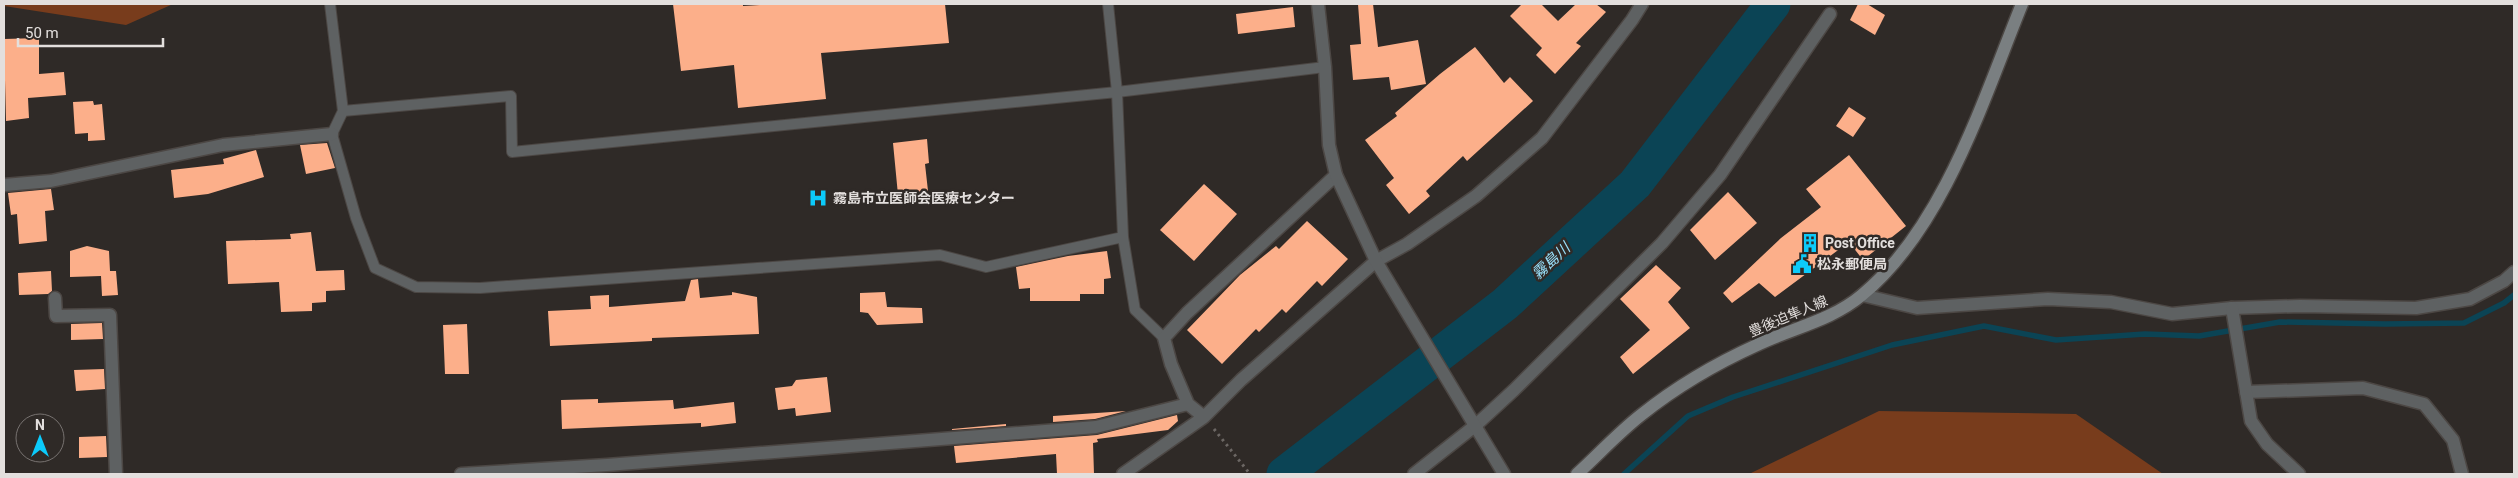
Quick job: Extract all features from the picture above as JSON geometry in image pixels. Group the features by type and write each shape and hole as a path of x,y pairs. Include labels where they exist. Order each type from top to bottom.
{"main road":[{"name":"豊後迫隼人線","path":"1577,474 1640,416 1686,382 1757,345 1833,316 1862,296 1903,253 1963,151 2022,4"}],"street":[{"path":"1318,4 1325,67 1329,145 1336,175 1376,261 1504,474"},
{"path":"1123,474 1204,417 1241,380 1376,261 1407,244 1476,196 1542,138 1632,20 1642,4"},
{"path":"1414,474 1476,425 1662,243 1720,175 1830,14"},
{"path":"4,185 51,181 223,145 332,134"},
{"path":"1204,417 1188,404 1171,364 1164,338 1187,313 1336,175"},
{"path":"1862,296 1917,308 2048,299 2111,302 2172,314 2233,312 2300,306 2416,308 2470,299 2504,281 2514,272"},
{"path":"55,298 56,316 110,315 116,474"},
{"path":"2233,312 2251,421 2267,444 2298,474"},
{"path":"2246,392 2363,388 2424,404 2453,440 2462,474"},
{"path":"462,474 608,465 1096,427 1188,404"}],"lane":[{"path":"330,4 343,111 332,134 356,218 375,268 416,287 480,288 940,255 986,266 1123,237"},
{"path":"1108,4 1117,92 1123,237 1135,310 1164,338"},
{"path":"343,111 511,96 512,152 1117,92 1325,67"}],"path":[{"path":"1204,417 1250,474"}],"shaded area":[{"path":"4,4 173,4 126,25 4,6"},
{"path":"1879,411 2076,414 2163,474 1749,474"}],"building":[{"path":"673,4 743,4 743,6 775,4 945,4 949,43 821,53 826,99 738,108 734,65 681,71"},
{"path":"1358,4 1373,4 1378,47 1418,40 1426,84 1391,90 1389,77 1353,80 1350,45 1361,44"},
{"path":"1522,4 1541,4 1558,21 1576,4 1596,4 1606,12 1576,43 1581,46 1555,74 1536,55 1542,48 1510,16"},
{"path":"1858,4 1867,4 1885,15 1875,35 1850,20"},
{"path":"1293,7 1295,27 1238,34 1236,14"},
{"path":"39,38 39,74 64,72 66,95 28,98 29,118 6,121 4,39"},
{"path":"1475,47 1504,83 1510,77 1533,101 1467,161 1463,156 1426,191 1430,196 1409,214 1386,185 1394,178 1365,140 1397,116 1395,113"},
{"path":"93,101 94,105 102,104 105,140 88,141 88,133 75,134 73,102"},
{"path":"1849,107 1866,118 1853,137 1836,126"},
{"path":"927,139 929,163 925,164 928,191 898,195 893,143"},
{"path":"327,143 335,168 306,174 300,145"},
{"path":"256,150 264,177 208,194 174,198 171,170 224,164 223,159"},
{"path":"1849,155 1906,226 1863,260 1849,242 1775,297 1759,283 1732,303 1723,293 1781,238 1821,207 1806,189"},
{"path":"1204,184 1237,214 1194,261 1160,230"},
{"path":"51,189 54,210 45,211 47,241 19,244 17,214 11,215 8,193"},
{"path":"1728,192 1757,223 1715,260 1690,230"},
{"path":"1307,221 1348,259 1322,286 1317,281 1286,313 1282,309 1259,332 1256,329 1222,364 1187,330 1240,275 1276,246 1279,249"},
{"path":"311,232 316,271 344,270 345,290 326,291 326,302 312,303 312,311 281,312 279,282 228,284 226,241 291,239 290,234"},
{"path":"87,246 109,251 110,271 116,271 118,295 102,296 101,276 70,277 70,251"},
{"path":"1107,251 1111,278 1104,279 1104,294 1080,294 1080,301 1030,301 1030,288 1019,289 1016,267 1068,256"},
{"path":"1656,265 1681,288 1668,302 1690,328 1633,374 1620,357 1650,330 1620,299"},
{"path":"51,271 52,291 48,294 19,295 18,273"},
{"path":"698,279 700,298 732,295 732,292 757,297 759,334 652,338 652,341 550,346 548,311 591,309 590,296 609,295 609,307 685,301 691,280"},
{"path":"885,292 887,307 922,308 923,323 877,325 868,313 860,312 860,293"},
{"path":"102,323 103,339 71,340 71,324"},
{"path":"467,324 469,374 445,374 443,325"},
{"path":"104,369 105,389 76,391 74,370"},
{"path":"827,377 831,412 796,416 795,408 778,410 775,388 792,386 796,380"},
{"path":"598,399 598,403 673,400 674,409 734,402 736,423 701,427 701,423 562,429 561,400"},
{"path":"1126,411 1095,419 1053,422 1053,416"},
{"path":"1177,415 1178,421 1168,430 1097,439 1098,442 1093,443 1094,474 1057,474 1056,454 956,463 954,446 1097,435"},
{"path":"1006,424 1006,426 952,430 952,429"},
{"path":"106,436 107,457 79,458 79,437"}],"waterway":[{"name":"霧島川","path":"1284,474 1505,304 1635,184 1773,4"},
{"path":"1624,474 1688,416 1733,397 1892,345 1984,326 2056,340 2145,334 2199,336 2280,322 2464,323 2504,303 2514,295"}],"place":[{"name":"霧島市立医師会医療センター","path":"818,198"},
{"name":"Post Office","path":"1810,243"},
{"name":"松永郵便局","path":"1802,264"}]}
